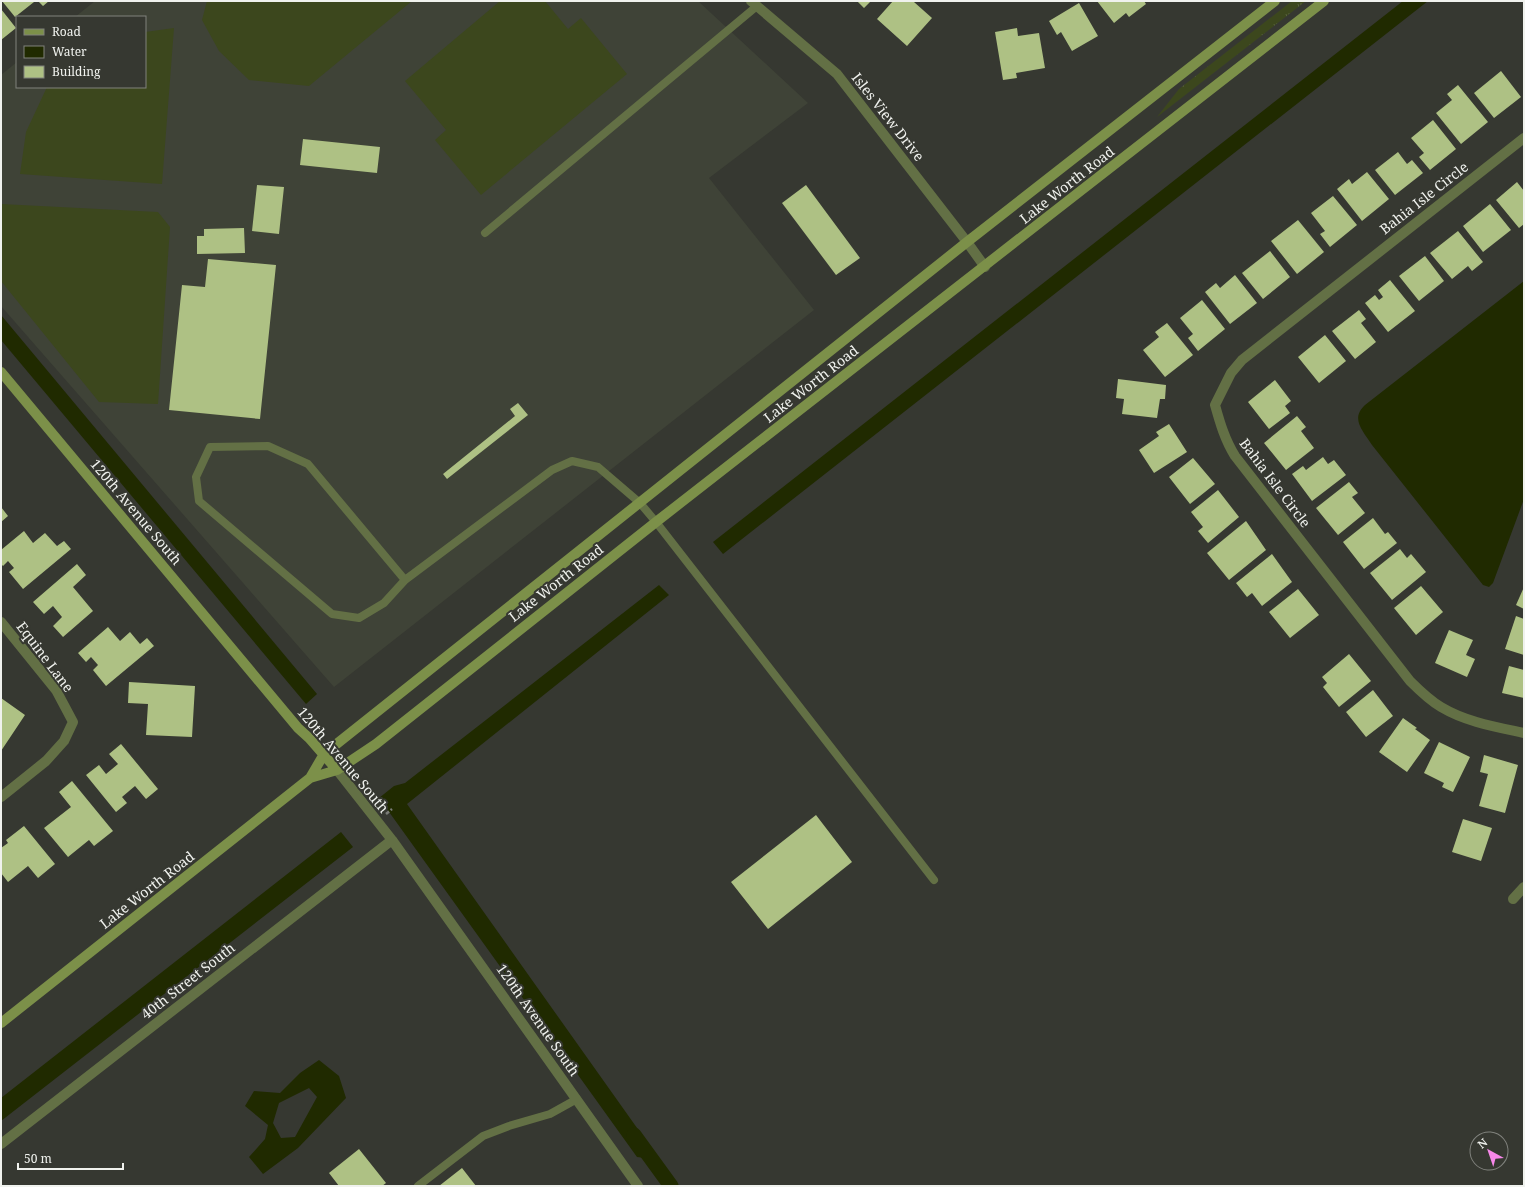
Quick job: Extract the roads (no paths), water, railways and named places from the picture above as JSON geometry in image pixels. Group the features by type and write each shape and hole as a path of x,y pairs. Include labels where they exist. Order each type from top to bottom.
{"street":[{"name":"Lake Worth Road","path":"1,1023 310,778 324,754 967,242 1275,1"},
{"name":"Lake Worth Road","path":"310,778 337,770 382,739 656,522 1324,1"},
{"name":"Isles View Drive","path":"754,4 837,74 967,242 984,267"},
{"name":"Bahia Isle Circle","path":"1524,138 1242,360 1231,373 1215,405 1222,431 1235,456 1410,682 1441,707 1464,718 1524,733"},
{"name":"120th Avenue South","path":"1,372 298,728 324,754 392,840 638,1186"},
{"name":"Equine Lane","path":"1,622 56,690 73,722 64,741 46,761 1,797"},
{"name":"40th Street South","path":"1,1144 392,840"},
{"path":"1513,899 1524,887"}],"lane":[{"path":"485,233 754,4"},
{"path":"405,580 308,464 268,446 210,448 196,477 199,501 332,614 359,618 384,603 405,580 552,470 572,461 598,467 640,503 656,522 934,880"},
{"path":"418,1186 483,1136 509,1126 550,1114 576,1099"}],"water":[{"path":"1403,1 1428,1 723,554 713,542"},
{"path":"1524,281 1524,499 1493,583 1489,587 1483,585 1372,445 1362,430 1358,420 1358,415 1365,405"},
{"path":"1,315 317,694 306,704 1,340"},
{"path":"659,585 669,595 407,804 647,1142 645,1158 637,1157 379,798 394,786 405,783"},
{"path":"341,832 353,847 1,1121 1,1098"},
{"path":"319,1060 339,1076 346,1098 298,1148 263,1174 249,1157 265,1139 268,1125 245,1106 254,1091 280,1093 300,1073","holes":["309,1088 317,1097 295,1137 281,1138 273,1123 279,1103"]}],"waterway":[{"path":"634,1135 671,1186"}]}
